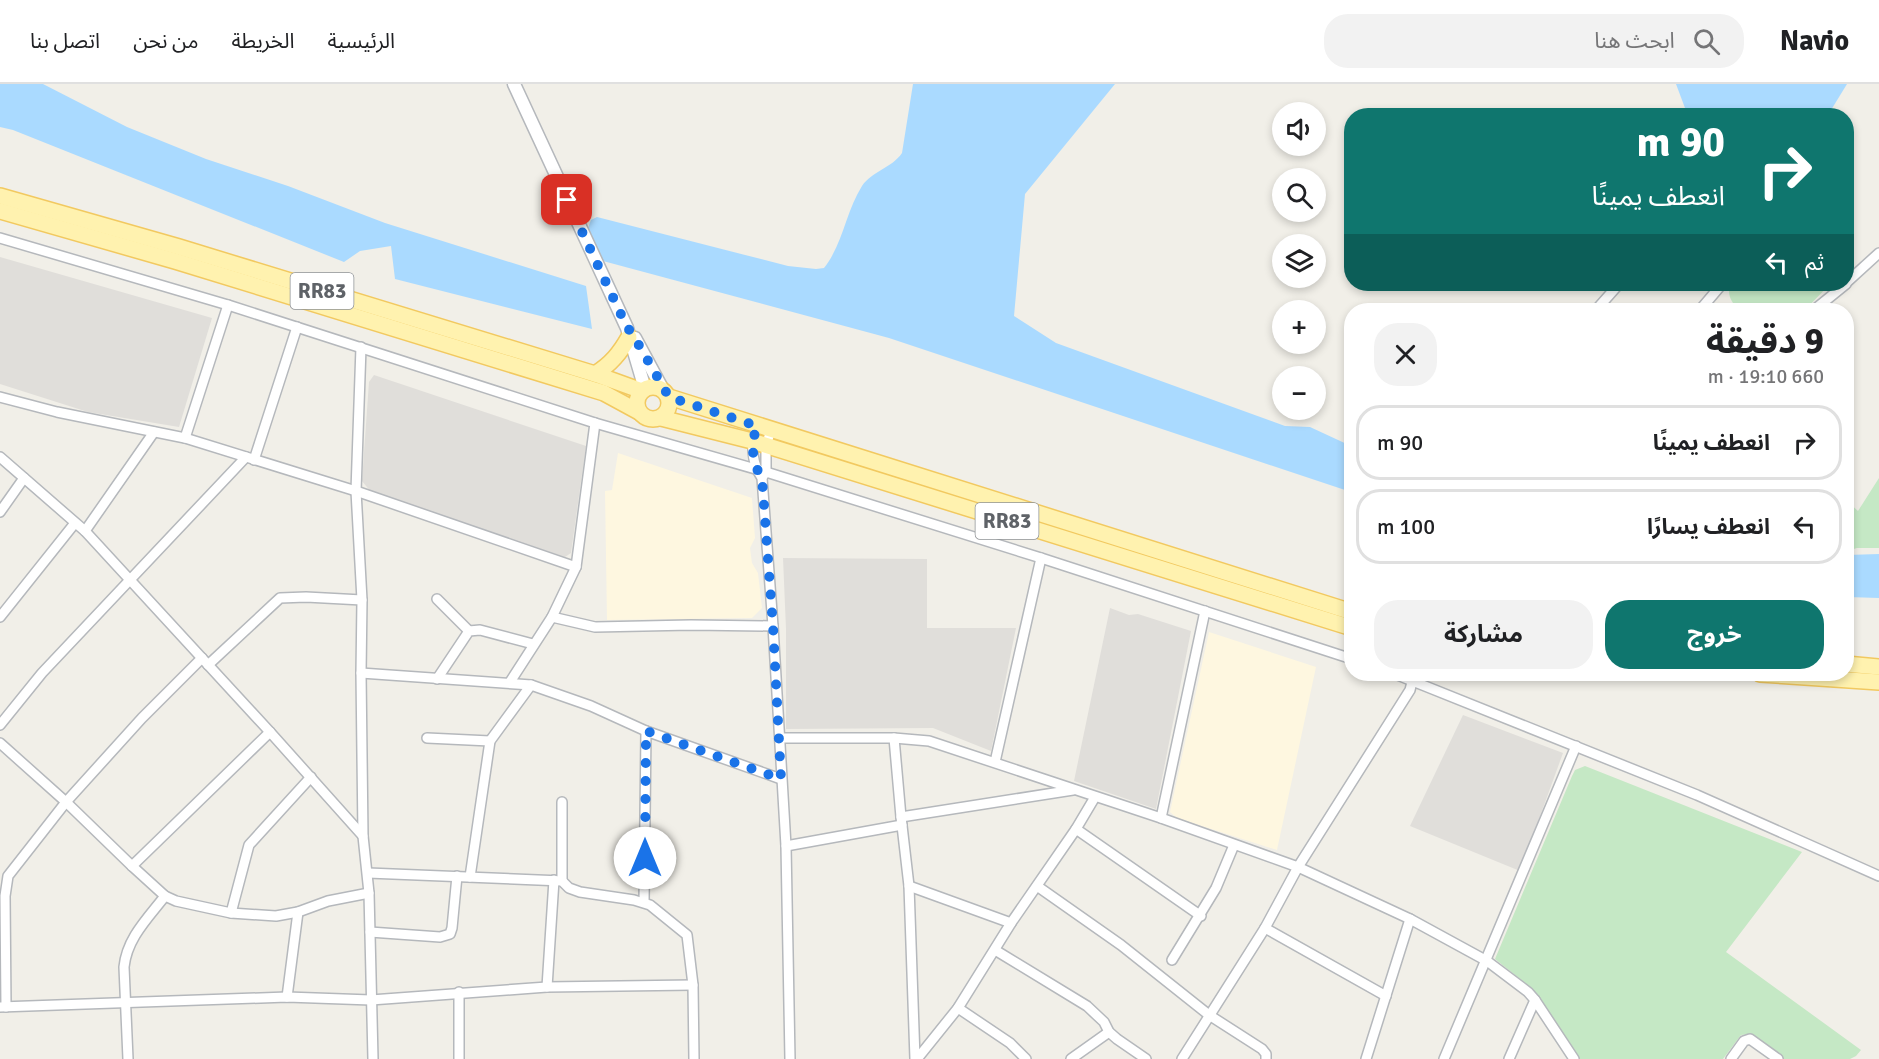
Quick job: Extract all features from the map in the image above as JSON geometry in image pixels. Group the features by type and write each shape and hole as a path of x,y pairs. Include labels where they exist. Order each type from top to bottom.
{"main road":[{"name":"RR83","path":"0,196 179,247 643,390 657,387 762,435 1344,625"},
{"name":"RR83","path":"0,211 175,261 604,393 649,419 662,418 762,435 1344,610"},
{"path":"595,374 606,368 616,358 628,332"},
{"path":"639,412 637,399 643,390"},
{"path":"662,418 669,409 666,393"},
{"path":"1854,665 1879,667"},
{"path":"1854,680 1879,682"}],"street":[{"path":"514,84 628,332 643,390"},
{"path":"0,238 228,305 595,423 1041,558 1344,656"},
{"path":"1854,276 1879,253"},
{"path":"1602,303 1612,291"},
{"path":"1706,303 1716,291"},
{"path":"1822,303 1837,291"},
{"path":"185,438 228,305"},
{"path":"0,724 42,673 250,458 297,327"},
{"path":"628,332 633,335 666,393"},
{"path":"361,347 356,492 362,600 363,836 369,893 373,1059"},
{"path":"0,397 57,412 185,438 356,492 576,567"},
{"path":"510,682 552,617 576,567 595,423"},
{"path":"85,531 154,432"},
{"path":"761,473 762,435"},
{"path":"762,435 761,473 786,846 790,1059"},
{"path":"0,457 85,531 363,836"},
{"path":"0,512 24,478"},
{"path":"0,617 75,523"},
{"path":"995,762 1041,558"},
{"path":"362,600 280,598 142,718 66,802 8,876 5,896 3,1007 287,997 370,1000 547,987 693,985"},
{"path":"437,598 469,631"},
{"path":"1161,818 1205,612"},
{"path":"552,617 595,627 773,626"},
{"path":"469,631 480,630 533,644"},
{"path":"437,679 469,631"},
{"path":"361,673 531,685 591,706 646,731 781,779"},
{"path":"1182,1059 1265,928 1298,867 1410,690 1412,681"},
{"path":"1420,681 1697,795 1879,876"},
{"path":"1410,690 1424,684 1425,681"},
{"path":"470,877 490,741 531,685"},
{"path":"644,902 646,731"},
{"path":"132,866 270,732"},
{"path":"427,738 490,741"},
{"path":"780,738 894,738 929,741 1161,818 1298,867 1410,919 1486,961 1535,1000 1574,1059"},
{"path":"894,738 909,886 916,1059"},
{"path":"0,743 165,896 182,904 231,913 276,916 298,912 328,901 369,893"},
{"path":"1444,1059 1576,746"},
{"path":"231,913 249,845 311,777"},
{"path":"786,846 901,821 1075,790"},
{"path":"916,1059 958,1008 1011,923 1076,829 1095,797"},
{"path":"547,987 558,880 562,802"},
{"path":"1076,829 1201,916"},
{"path":"1173,960 1201,916 1220,880 1234,845"},
{"path":"368,873 558,880 580,892 644,902 666,916 687,935 693,985 694,1059"},
{"path":"370,933 440,937 450,934 457,876"},
{"path":"909,886 1011,923"},
{"path":"1037,886 1121,945 1209,1015 1262,1049 1266,1059"},
{"path":"128,1059 124,967 127,948 165,896"},
{"path":"287,997 298,912"},
{"path":"1366,1059 1410,919"},
{"path":"1265,928 1386,996"},
{"path":"995,950 1087,1006 1104,1022 1109,1032 1146,1059"},
{"path":"459,992 459,1059"},
{"path":"1509,1059 1535,1000"},
{"path":"958,1008 1010,1043 1026,1059"},
{"path":"1071,1059 1109,1032"},
{"path":"1731,1059 1744,1041 1750,1039 1778,1059"}],"shaded area":[{"path":"0,257 212,318 179,427 88,412 0,384"},
{"path":"374,375 586,446 571,553 565,557 371,492 362,481 369,382"},
{"path":"618,453 752,498 755,538 750,548 752,563 758,573 762,608 752,618 607,620 605,491 612,490"},
{"path":"783,558 927,559 927,628 1016,628 991,751 933,728 786,729"},
{"path":"1110,608 1129,615 1138,614 1191,631 1156,809 1074,781"},
{"path":"1209,632 1316,667 1277,850 1177,818 1170,812"},
{"path":"1463,715 1563,753 1520,871 1410,826"}],"green space":[{"path":"1729,291 1823,291 1812,303 1733,303"},
{"path":"1879,478 1879,548 1854,549 1854,507 1858,511"},
{"path":"1585,766 1802,852 1726,952 1861,1050 1856,1056 1850,1059 1783,1059 1750,1034 1741,1035 1723,1059 1579,1059 1530,987 1495,959 1572,776 1575,770"}],"water":[{"path":"0,84 43,84 127,127 206,159 288,186 385,223 586,286 592,329 395,279 391,246 360,251 344,262 13,130 0,127"},
{"path":"913,84 1115,84 1025,194 1014,316 1056,343 1285,426 1310,427 1344,443 1344,490 889,338 603,261 588,228 591,220 597,217 788,266 824,268 836,249 862,186 902,153"},
{"path":"1676,84 1847,84 1832,108 1685,108"},
{"path":"1879,554 1879,598 1854,597 1854,555"}],"route":[{"path":"567,200 627,327 663,390 669,397 757,426 752,441 756,470 762,478 781,779 646,731 645,858"}]}
